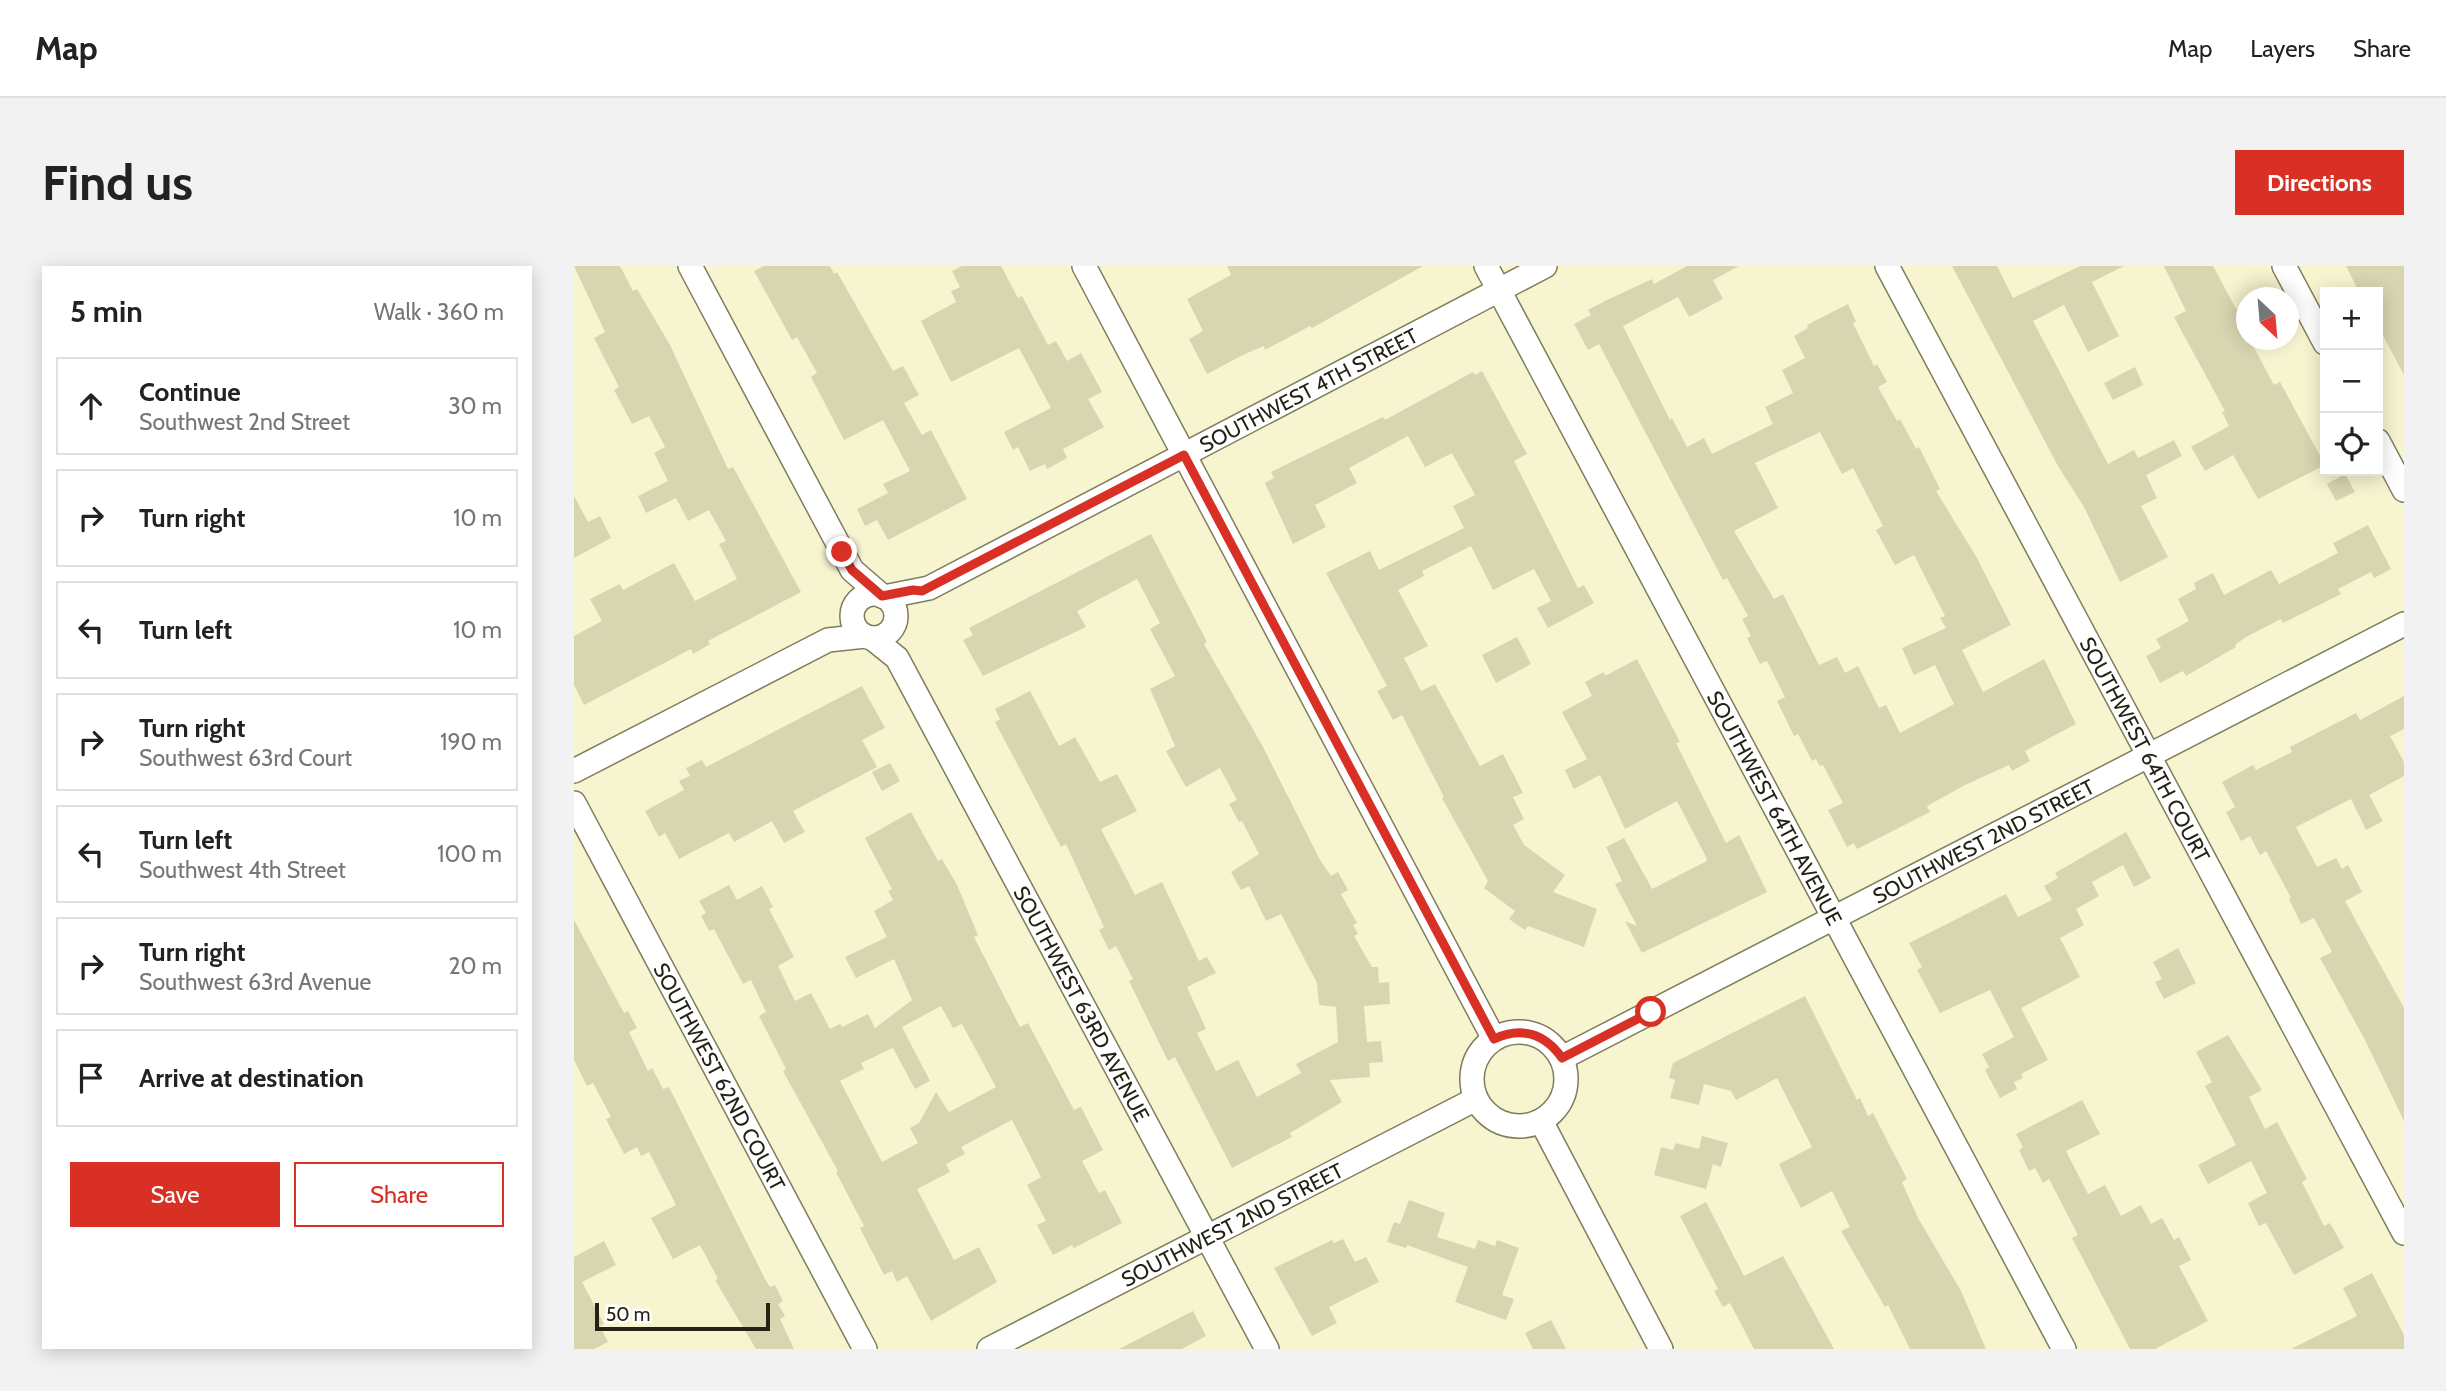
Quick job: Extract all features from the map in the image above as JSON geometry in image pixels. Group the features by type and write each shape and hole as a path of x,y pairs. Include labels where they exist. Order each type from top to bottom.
{"street":[{"path":"690,266 852,570 893,606 895,621"},
{"path":"1084,266 1494,1039"},
{"name":"SOUTHWEST 64TH AVENUE","path":"1486,266 2064,1349"},
{"name":"SOUTHWEST 4TH STREET","path":"828,640 863,597 922,591 1545,266"},
{"name":"SOUTHWEST 64TH COURT","path":"1887,266 2404,1233"},
{"path":"2284,266 2320,334"},
{"path":"2383,450 2404,490"},
{"path":"852,570 856,628 869,637"},
{"name":"SOUTHWEST 4TH STREET","path":"574,771 828,640 869,637 888,632 895,621 919,601 922,591"},
{"name":"SOUTHWEST 63RD AVENUE","path":"895,621 899,652 897,658"},
{"name":"SOUTHWEST 2ND STREET","path":"1562,1058 2404,624"},
{"name":"SOUTHWEST 63RD AVENUE","path":"869,637 897,658 1267,1349"},
{"name":"SOUTHWEST 62ND COURT","path":"574,803 865,1349"},
{"path":"1506,1033 1532,1033 1544,1039 1562,1058 1566,1087 1561,1101 1541,1121 1526,1126 1503,1124 1484,1112 1476,1099 1472,1072 1483,1047 1506,1033"},
{"name":"SOUTHWEST 2ND STREET","path":"989,1349 1476,1099"},
{"path":"1541,1121 1661,1349"}],"building":[{"path":"574,266 620,266 633,291 637,289 670,345 728,469 733,467 801,592 708,641 710,644 693,654 691,649 584,705 574,685 574,636 602,621 590,599 620,584 623,590 674,563 695,601 737,579 719,544 726,541 709,510 688,521 676,498 646,513 638,496 668,481 654,453 665,447 649,416 632,424 614,390 619,387 594,338 605,332"},
{"path":"764,266 830,266 834,274 837,272 893,371 903,366 919,395 904,403 922,435 931,430 967,499 888,540 877,520 865,526 857,509 888,493 883,484 910,471 883,420 844,440 811,377 817,373 797,337 792,340 754,271"},
{"path":"962,266 1001,266 1018,298 1022,296 1048,345 1056,341 1067,361 1081,353 1102,392 1088,399 1104,427 1063,449 1067,458 1047,469 1045,464 1030,471 1018,447 1013,450 1004,432 1051,408 1019,348 951,382 921,321 956,302 951,291 960,287 952,271"},
{"path":"1227,266 1423,266 1312,328 1310,326 1265,350 1264,346 1245,354 1207,374 1189,339 1203,331 1187,299 1231,275"},
{"path":"1687,266 1739,266 1713,280 1723,299 1689,317 1678,297 1623,326 1670,420 1672,418 1687,447 1704,438 1712,454 1773,424 1765,407 1793,393 1782,370 1805,358 1794,336 1808,328 1807,325 1848,304 1856,322 1853,323 1874,366 1877,364 1887,382 1878,387 1916,449 1919,447 1940,489 1936,491 1977,558 2011,625 1962,650 1983,692 2044,659 2076,724 2025,751 2030,761 2012,771 2009,765 1965,785 1927,806 1930,812 1857,849 1854,843 1847,847 1828,810 1843,803 1823,765 1820,766 1816,759 1812,761 1798,734 1794,736 1777,701 1785,697 1767,661 1760,664 1747,638 1751,636 1742,619 1748,616 1727,578 1723,580 1599,344 1588,350 1574,324 1591,315 1588,310 1605,301 1652,279 1654,284","holes":["1820,432 1842,474 1853,468 1883,526 1876,530 1895,565 1914,555 1945,616 1940,618 1946,628 1902,648 1914,675 1935,665 1954,704 1900,733 1886,705 1879,708 1858,666 1845,673 1837,657 1819,665 1783,594 1774,599 1734,531 1778,508 1755,463"]},
{"path":"1952,266 1997,266 2013,298 2080,266 2124,266 2092,282 2119,336 2088,352 2064,305 2033,321 2108,464 2134,450 2138,458 2174,440 2182,456 2146,475 2157,498 2141,506 2168,557 2120,582 2084,507 2058,466"},
{"path":"2164,266 2213,266 2236,309 2236,350 2255,350 2274,385 2280,382 2320,456 2320,468 2258,499 2233,455 2205,471 2191,447 2229,426 2222,412 2225,411 2174,317 2186,311"},
{"path":"2346,266 2404,266 2404,375 2383,335 2383,287 2356,287"},
{"path":"2135,367 2143,385 2113,400 2104,383"},
{"path":"1482,371 1527,454 1514,461 1578,588 1584,585 1594,603 1548,628 1537,608 1551,601 1534,569 1493,590 1471,546 1422,571 1424,576 1398,590 1428,646 1404,658 1421,691 1435,684 1480,766 1503,754 1523,793 1513,797 1524,819 1513,825 1524,845 1565,875 1553,892 1597,909 1584,947 1528,926 1525,930 1509,919 1515,911 1484,888 1488,881 1442,798 1444,797 1402,715 1393,720 1377,691 1387,686 1326,573 1370,551 1379,570 1464,528 1453,506 1475,495 1452,453 1425,467 1408,436 1349,468 1357,483 1315,505 1326,527 1293,544 1265,483 1274,478 1271,472 1383,417 1385,420 1473,372 1475,375"},
{"path":"2346,476 2355,492 2336,501 2327,484"},
{"path":"574,496 588,522 600,516 611,538 574,558"},
{"path":"2368,525 2391,569 2374,578 2371,572 2338,589 2341,594 2283,623 2281,619 2246,637 2235,645 2236,647 2186,676 2183,671 2160,683 2146,656 2161,648 2156,639 2189,621 2178,599 2196,589 2194,583 2213,573 2224,595 2271,570 2279,584 2338,553 2333,543"},
{"path":"1151,534 1207,642 1204,644 1262,745 1320,860 1331,876 1338,872 1348,890 1341,894 1357,923 1353,925 1358,934 1354,936 1372,967 1378,967 1379,983 1389,982 1390,1004 1364,1006 1367,1042 1381,1041 1383,1062 1369,1063 1370,1077 1330,1080 1342,1102 1290,1133 1292,1137 1232,1168 1175,1057 1168,1061 1129,981 1133,979 1116,946 1109,950 1099,930 1104,927 1066,844 1061,847 995,722 1000,719 995,709 1030,691 1059,746 1075,737 1100,782 1117,774 1137,811 1101,829 1135,895 1162,882 1199,961 1207,957 1216,973 1187,987 1206,1029 1197,1033 1216,1071 1238,1060 1257,1097 1301,1073 1296,1064 1338,1042 1336,1007 1319,1005 1317,983 1281,914 1266,921 1249,886 1241,890 1231,872 1259,854 1242,821 1239,822 1229,804 1237,800 1220,768 1186,787 1166,751 1175,746 1150,689 1175,676 1150,629 1160,623 1137,579 1077,611 1086,627 983,676 963,640 973,635 969,628"},
{"path":"1517,637 1531,664 1496,683 1482,655"},
{"path":"1637,659 1680,742 1676,743 1726,843 1739,835 1767,892 1642,953 1625,921 1637,926 1615,884 1622,881 1606,847 1624,838 1652,889 1707,861 1706,857 1677,801 1625,829 1600,775 1574,789 1565,770 1587,759 1562,712 1592,696 1585,682 1604,672 1605,676"},
{"path":"862,686 885,728 862,740 877,767 793,811 805,832 784,843 772,821 734,842 729,833 679,859 665,833 659,837 645,811 684,790 679,781 690,776 686,768 702,760 706,767"},
{"path":"2404,696 2404,729 2390,736 2404,762 2404,776 2369,795 2383,821 2366,830 2351,799 2296,827 2317,867 2336,858 2342,869 2348,865 2362,892 2345,901 2404,1008 2404,1121 2365,1040 2320,958 2332,952 2314,918 2301,924 2289,899 2291,898 2266,851 2260,855 2250,836 2241,841 2226,812 2235,807 2222,782 2253,765 2256,770 2292,752 2290,747 2356,713 2360,720"},
{"path":"890,763 900,781 882,791 872,772"},
{"path":"911,812 938,861 942,859 957,885 978,935 974,937 1020,1027 1028,1023 1074,1110 1081,1107 1103,1150 1082,1161 1099,1193 1105,1190 1122,1223 1074,1248 1072,1245 1053,1255 1037,1225 1046,1221 1027,1185 1041,1177 1012,1120 961,1147 965,1154 946,1164 950,1172 917,1189 954,1260 979,1247 997,1282 931,1321 907,1276 897,1282 892,1271 884,1275 860,1228 864,1226 836,1172 838,1171 783,1071 786,1069 759,1016 766,1012 751,980 743,984 714,929 709,931 701,916 706,913 699,901 729,885 737,900 762,886 773,907 769,909 794,957 778,966 795,1001 811,993 830,1029 840,1024 842,1027 868,1014 875,1028 912,1000 894,959 856,978 845,957 887,937 874,911 893,900 888,891 892,889 865,838","holes":["941,1006 953,1028 962,1024 996,1087 949,1112 936,1092 919,1123 910,1128 918,1143 882,1162 840,1081 864,1069 861,1063 893,1048 915,1089 930,1081 902,1027"]},
{"path":"2126,832 2151,878 2134,887 2123,865 2092,882 2099,896 2076,909 2084,925 2060,938 2080,977 2021,1008 2048,1060 2021,1074 2023,1078 2014,1082 2017,1089 2000,1098 1985,1070 1989,1067 1982,1054 2014,1037 1990,990 1940,1013 1917,970 1922,967 1909,943 2006,894 2018,917 2052,900 2044,886 2058,878 2055,873"},
{"path":"574,920 624,1013 628,1011 637,1028 629,1032 648,1071 652,1068 663,1089 669,1087 765,1279 770,1287 775,1285 783,1301 778,1304 785,1316 780,1319 794,1349 756,1349 715,1280 718,1279 700,1245 673,1259 651,1218 676,1205 649,1152 641,1156 637,1147 624,1154 606,1119 611,1117 593,1083 587,1086 574,1060"},
{"path":"2178,948 2196,983 2164,999 2155,982 2162,979 2153,962"},
{"path":"1805,996 1857,1100 1860,1098 1868,1116 1873,1113 1907,1179 1902,1182 1918,1218 1961,1291 1986,1349 1910,1349 1888,1305 1885,1307 1841,1231 1850,1227 1832,1191 1801,1208 1779,1164 1812,1147 1777,1078 1736,1100 1731,1091 1704,1084 1699,1105 1670,1098 1675,1080 1669,1078 1673,1063"},
{"path":"2228,1035 2262,1090 2249,1097 2265,1129 2277,1122 2307,1179 2302,1182 2324,1226 2330,1223 2344,1248 2294,1275 2266,1223 2259,1226 2248,1203 2267,1193 2251,1161 2208,1184 2198,1165 2236,1145 2205,1086 2212,1082 2196,1052"},
{"path":"2082,1100 2100,1134 2066,1151 2088,1194 2105,1185 2121,1216 2141,1205 2151,1224 2162,1218 2174,1240 2179,1237 2191,1260 2179,1266 2208,1321 2155,1349 2130,1349 2072,1238 2078,1235 2049,1179 2043,1183 2035,1168 2029,1171 2019,1150 2023,1147 2016,1134"},
{"path":"1702,1136 1728,1143 1721,1167 1713,1164 1706,1189 1654,1175 1661,1147 1673,1150 1676,1143 1699,1149"},
{"path":"1409,1200 1445,1213 1437,1237 1475,1249 1478,1240 1495,1246 1497,1240 1519,1248 1502,1295 1514,1299 1506,1320 1455,1302 1468,1267 1407,1245 1406,1248 1387,1242 1394,1222 1400,1224"},
{"path":"1706,1202 1744,1276 1783,1256 1834,1349 1754,1349 1730,1303 1723,1307 1714,1291 1718,1289 1680,1216"},
{"path":"1343,1239 1355,1262 1366,1257 1379,1282 1329,1307 1337,1323 1312,1336 1274,1268 1332,1240 1334,1243"},
{"path":"604,1241 616,1265 582,1282 604,1324 600,1326 608,1342 594,1349 574,1349 574,1257"},
{"path":"2372,1273 2404,1335 2404,1349 2291,1349 2357,1316 2343,1288"},
{"path":"1193,1311 1206,1336 1182,1349 1119,1349"},
{"path":"1551,1320 1566,1349 1533,1349 1525,1333"}],"route":[{"path":"842,552 852,570 884,597 905,591 922,591 1184,455 1494,1039 1506,1033 1532,1033 1544,1039 1562,1058 1651,1012"}]}
